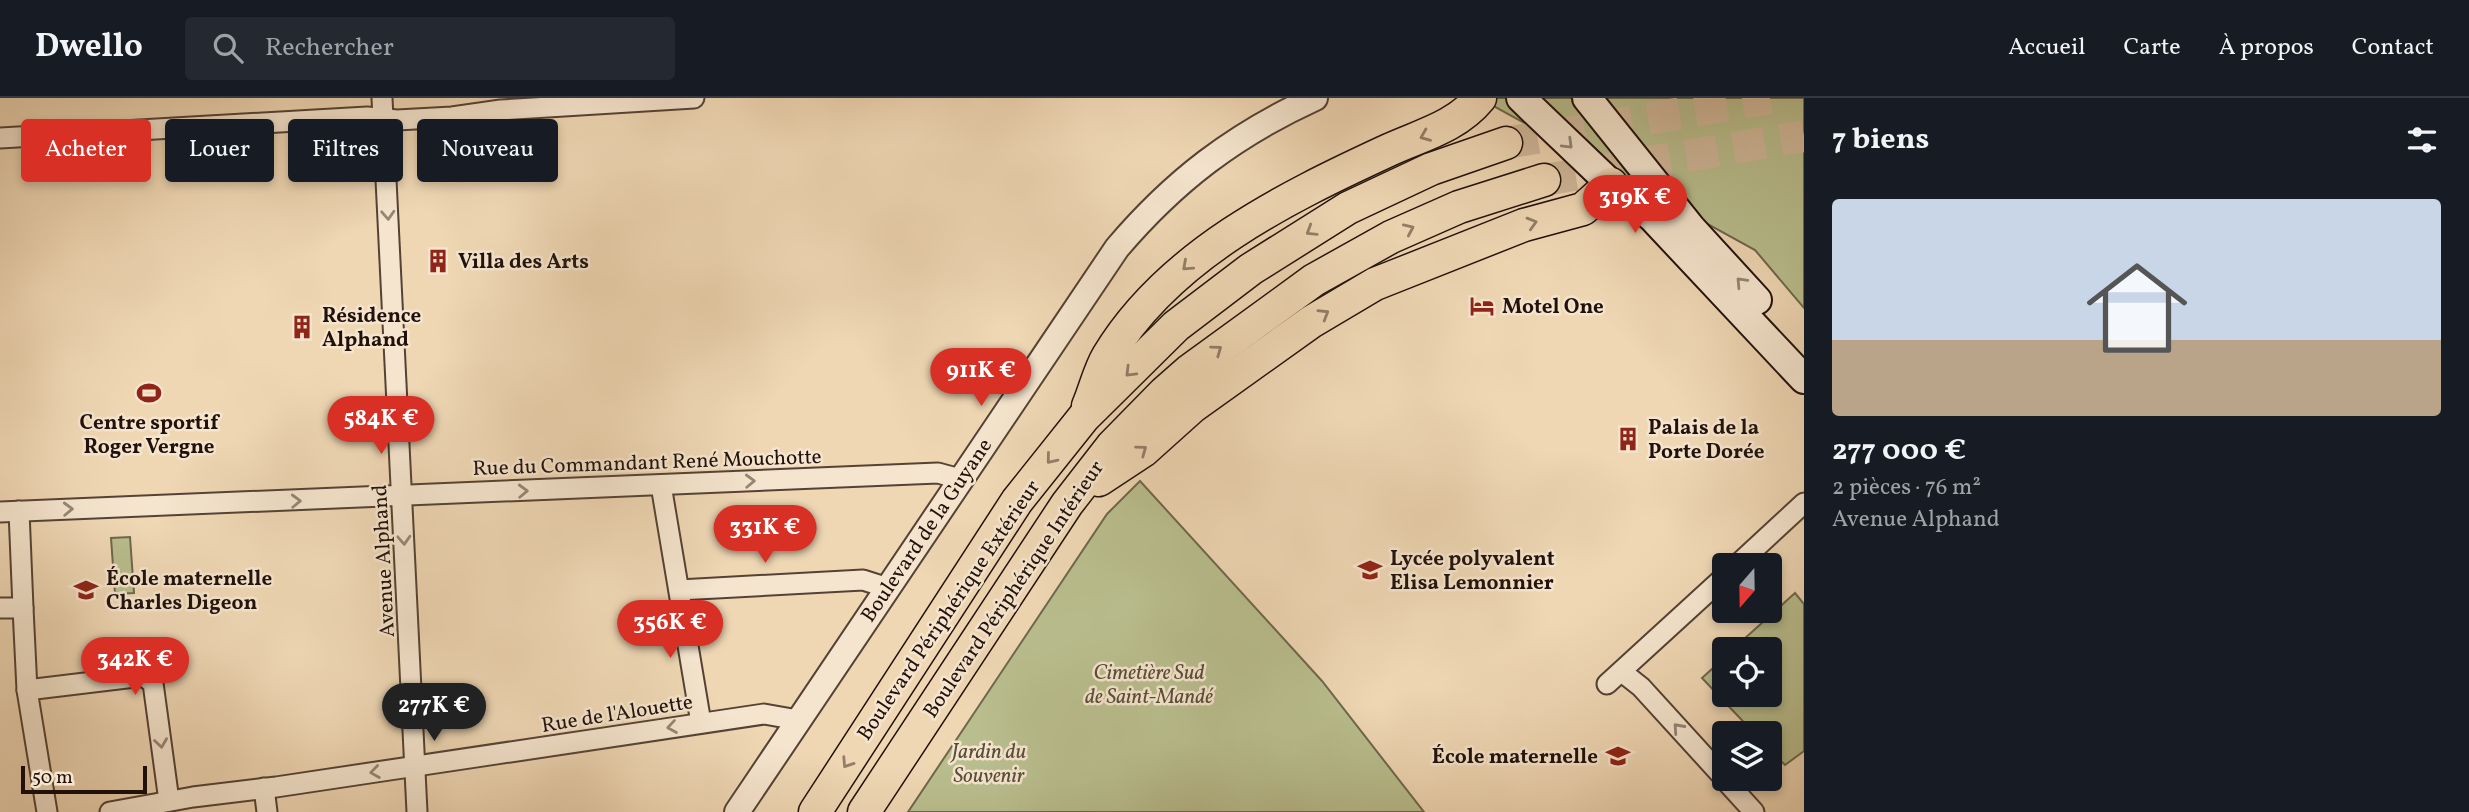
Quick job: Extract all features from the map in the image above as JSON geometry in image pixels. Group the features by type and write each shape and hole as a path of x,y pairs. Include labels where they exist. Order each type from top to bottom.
{"highway":[{"path":"1084,417 1107,358 1129,327 1166,286 1202,253 1242,226 1307,191 1389,150 1446,127 1472,108 1480,98"},
{"name":"Boulevard Périphérique Extérieur","path":"816,812 1017,501 1084,417 1176,326 1251,269 1348,208 1431,169 1506,143"},
{"name":"Boulevard Périphérique Intérieur","path":"864,812 1067,504 1112,446 1164,393 1189,371 1314,279 1391,237 1448,212 1544,180"},
{"path":"1067,504 1119,464 1143,450 1192,407 1311,322 1375,284 1524,225 1583,209 1611,184"}],"main road":[{"path":"1587,98 1691,228 1804,351"},
{"path":"1526,100 1611,184 1652,217 1804,379"},
{"path":"1611,184 1637,159"}],"street":[{"path":"0,138 383,108 397,120 452,117 501,110 694,98"},
{"name":"Boulevard de la Guyane","path":"737,812 1098,272 1143,217 1198,167 1267,121 1315,98"},
{"name":"Avenue Alphand","path":"383,108 417,812"},
{"name":"Rue du Commandant René Mouchotte","path":"10,512 939,473 960,480"},
{"path":"661,485 701,723"},
{"path":"1750,553 1804,503"},
{"path":"10,512 23,608 27,690 47,812"},
{"path":"679,590 863,580 888,588"},
{"path":"1712,589 1615,678 1641,687 1712,765"},
{"path":"0,608 23,608"},
{"path":"27,690 144,676 153,683 169,801"},
{"name":"Rue de l'Alouette","path":"110,812 169,801 764,714 798,720"},
{"path":"264,789 267,812"},
{"path":"1735,791 1754,812"}],"green space":[{"path":"1479,98 1804,98 1804,308 1755,250"},
{"name":"Cimetière Sud de Saint-Mandé","path":"1140,481 1322,681 1424,812 908,812 1107,514"},
{"path":"130,537 134,593 115,594 111,538"},
{"path":"1795,593 1804,604 1804,751 1785,765 1782,762 1782,721 1743,721 1729,707 1782,707 1782,637 1746,637 1762,623 1782,623 1782,605"},
{"path":"1712,669 1712,689 1702,678"}],"tunnel":[{"path":"1506,143 1770,98"},
{"path":"1544,180 1804,136"}],"place":[{"name":"Villa des Arts","path":"438,261"},
{"name":"Motel One","path":"1482,306"},
{"name":"Résidence Alphand","path":"302,327"},
{"name":"Centre sportif Roger Vergne","path":"149,393"},
{"name":"Palais de la Porte Dorée","path":"1628,439"},
{"name":"Lycée polyvalent Elisa Lemonnier","path":"1370,570"},
{"name":"École maternelle Charles Digeon","path":"86,590"},
{"name":"École maternelle","path":"1618,756"}],"park label":[{"name":"Jardin du Souvenir","path":"989,763"}]}
